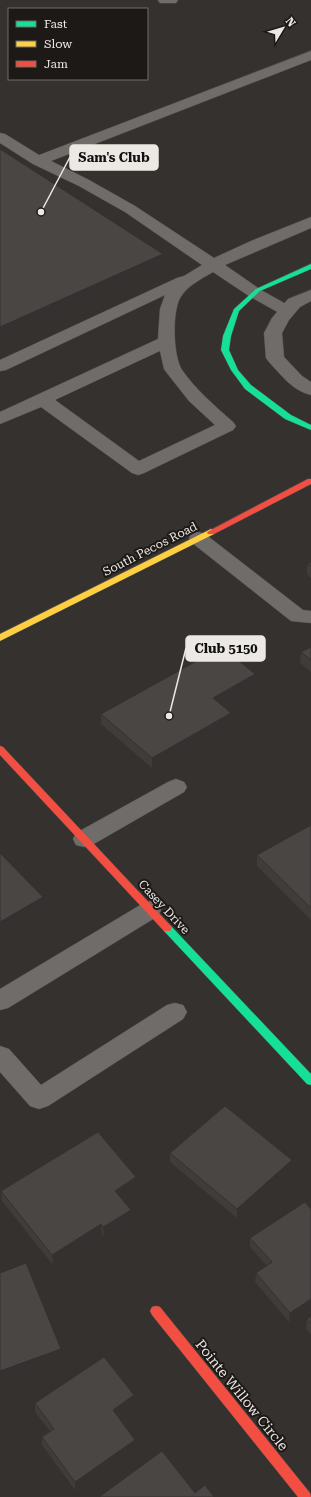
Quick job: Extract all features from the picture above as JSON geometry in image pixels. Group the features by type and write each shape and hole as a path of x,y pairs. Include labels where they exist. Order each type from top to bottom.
{"street":[{"path":"311,266 258,290 236,310 227,336 225,350 235,370 248,387 288,416 311,428"},
{"path":"311,296 294,303 281,318 273,333 275,358 296,380 311,390"},
{"name":"South Pecos Road","path":"0,638 311,481"},
{"name":"Casey Drive","path":"0,749 311,1081"},
{"name":"Pointe Willow Circle","path":"156,1311 306,1497"}],"lane":[{"path":"165,0 171,0"},
{"path":"38,161 311,55"},
{"path":"0,137 38,161 84,183 130,209 255,293 287,311"},
{"path":"0,366 189,278 212,264 311,222"},
{"path":"42,400 138,469 227,426 195,397 173,369 166,342 172,299 189,278"},
{"path":"0,419 166,342"},
{"path":"198,538 298,616 311,617"},
{"path":"84,839 176,787"},
{"path":"0,1001 150,910"},
{"path":"0,1056 39,1099 175,1012"}],"building":[{"path":"0,149 163,254 0,327"},
{"path":"222,647 255,674 213,698 231,713 152,758 101,714"},
{"path":"311,647 311,660 301,652"},
{"path":"311,825 311,908 257,855"},
{"path":"0,853 43,897 0,922"},
{"path":"225,1106 292,1160 237,1209 170,1153"},
{"path":"98,1132 136,1177 115,1191 131,1210 103,1227 101,1224 52,1255 1,1191"},
{"path":"305,1202 311,1209 311,1299 290,1313 256,1273 272,1262 250,1238"},
{"path":"26,1263 61,1349 0,1371 0,1273"},
{"path":"311,1316 311,1323 307,1319"},
{"path":"104,1357 134,1395 113,1410 135,1440 75,1482 42,1437 54,1429 35,1403"},
{"path":"162,1451 195,1493 205,1485 214,1497 99,1497"}],"traffic: fast":[{"path":"311,266 258,290 236,310 227,336 225,350 235,370 248,387 288,417 311,428"},
{"path":"167,928 311,1081"}],"traffic: slow":[{"path":"0,638 211,532"}],"traffic: jam":[{"path":"211,532 311,481"},
{"path":"0,749 167,928"},
{"path":"156,1311 306,1497"}],"place":[{"name":"Sam's Club","path":"41,212"},
{"name":"Club 5150","path":"169,716"}]}
